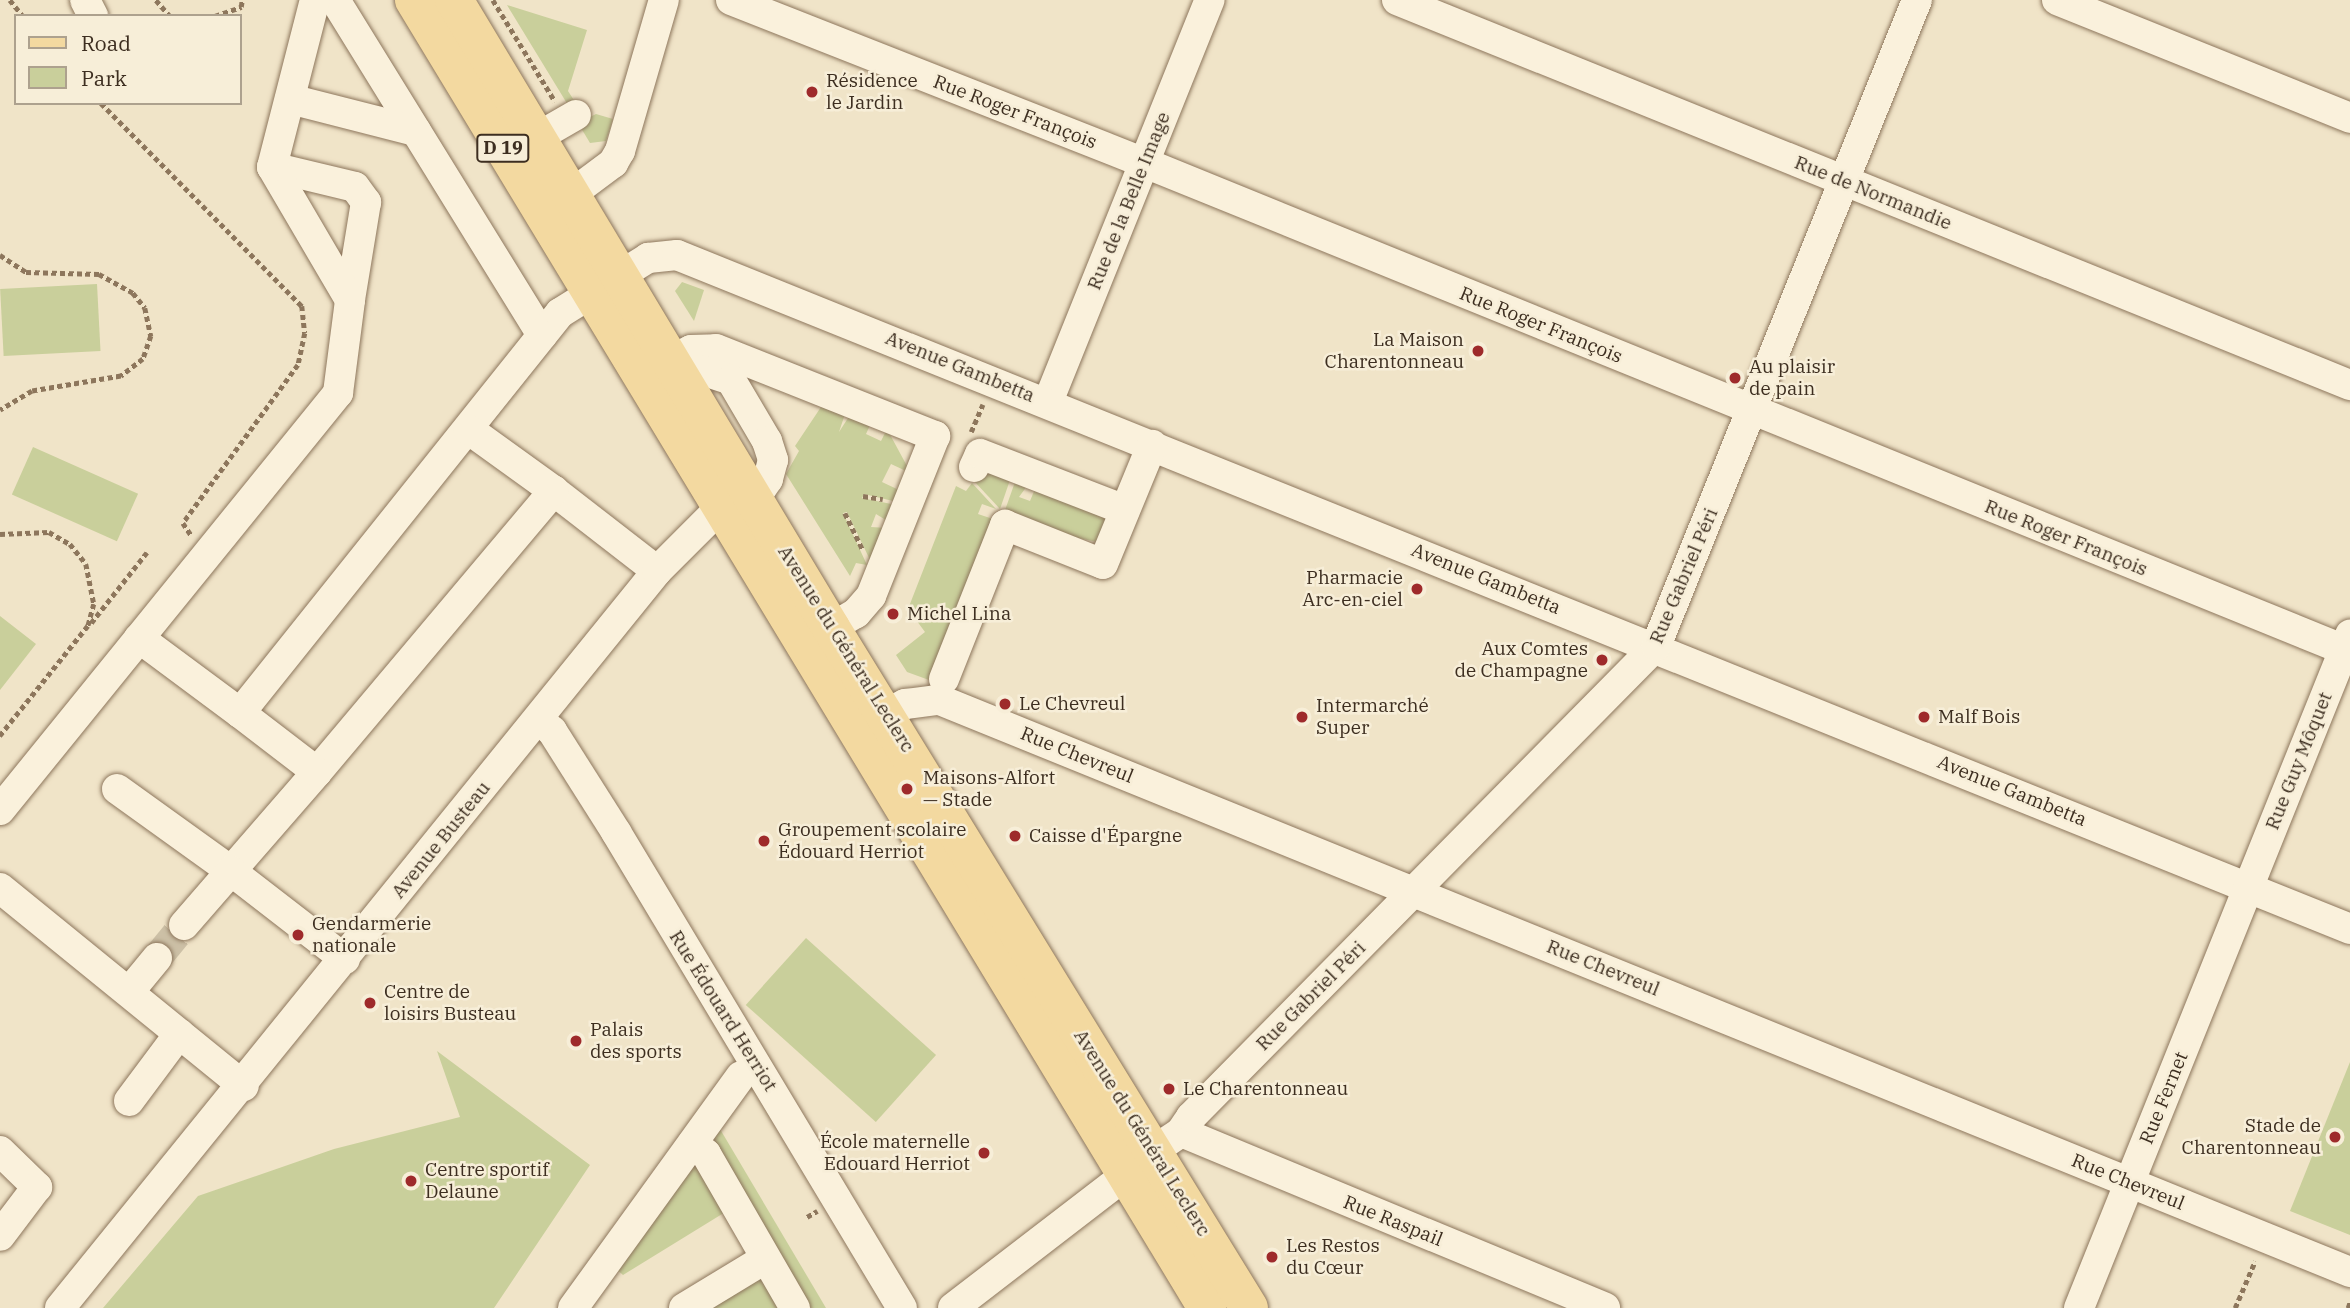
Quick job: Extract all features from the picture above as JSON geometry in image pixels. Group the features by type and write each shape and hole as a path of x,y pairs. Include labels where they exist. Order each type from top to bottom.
{"main road":[{"name":"Avenue du Général Leclerc","path":"414,0 557,205 875,727 1154,1153 1249,1308"},
{"name":"Avenue du Général Leclerc","path":"454,0 560,124 557,205"},
{"name":"Avenue du Général Leclerc","path":"607,286 675,365 738,504 831,628 875,727"},
{"name":"Avenue du Général Leclerc","path":"1154,1153 1207,1308"}],"street":[{"path":"315,0 272,167 350,300"},
{"path":"335,0 542,335"},
{"path":"557,205 613,163 620,151 664,0"},
{"name":"Rue Roger François","path":"731,0 1145,163 1752,411 2348,646"},
{"name":"Rue de la Belle Image","path":"1048,402 1210,0"},
{"name":"Rue de Normandie","path":"1397,0 2350,384"},
{"name":"Rue Gabriel Péri","path":"953,1308 1154,1153 1656,646 1917,0"},
{"path":"2057,0 2350,118"},
{"path":"290,99 416,131"},
{"path":"0,810 338,393 366,202 355,187 272,167"},
{"name":"Avenue Gambetta","path":"240,713 542,335 568,307 607,286 648,258 677,255 1656,646 2350,929"},
{"path":"675,365 691,350 716,349 935,436 871,596 831,628"},
{"path":"468,429 657,571"},
{"path":"944,679 1005,525 1103,564 1152,444"},
{"path":"974,467 980,454 1125,510"},
{"path":"184,925 554,491"},
{"name":"Avenue Busteau","path":"60,1308 244,1086 657,571 738,504"},
{"path":"139,638 317,772"},
{"name":"Rue Guy Môquet","path":"2248,888 2348,646"},
{"name":"Rue Chevreul","path":"875,727 915,701 940,699 2350,1272"},
{"name":"Rue Édouard Herriot","path":"539,720 552,731 616,832 902,1308"},
{"path":"117,789 345,959"},
{"path":"0,888 244,1086"},
{"name":"Rue Fernet","path":"2079,1308 2248,888"},
{"path":"130,992 158,958"},
{"path":"129,1101 179,1034"},
{"path":"573,1308 741,1076"},
{"path":"693,1143 706,1154 795,1308"},
{"path":"0,1151 37,1187 0,1236"},
{"name":"Rue Raspail","path":"1154,1153 1605,1308"},
{"path":"684,1308 765,1259"}],"path":[{"path":"9,0 21,14"},
{"path":"156,0 168,14"},
{"path":"239,14 242,0"},
{"path":"493,0 560,124"},
{"path":"221,14 241,7"},
{"path":"103,105 302,306 305,333 298,365 183,523 205,556"},
{"path":"0,255 26,272 99,274 133,293 145,309 151,336 143,359 121,376 32,391 0,410"},
{"path":"845,513 871,568 881,571"},
{"path":"0,534 49,532 70,544 86,564 91,583 94,604 88,626"},
{"path":"0,736 147,552"},
{"path":"2235,1308 2264,1237"},
{"path":"2348,1308 2350,1302"}],"green space":[{"path":"507,5 587,30 568,91 579,108 571,110"},
{"path":"596,114 613,119 606,141 590,143 578,123"},
{"path":"682,282 704,290 694,321 675,291"},
{"path":"97,284 101,351 4,356 0,289"},
{"path":"821,407 845,414 839,432 850,415 871,423 866,434 881,441 887,429 907,466 906,471 891,464 882,482 901,491 897,502 864,494 862,498 896,505 889,522 876,514 871,527 887,528 871,562 847,512 843,513 867,565 856,563 850,576 786,474 799,451 795,446"},
{"path":"33,447 138,494 117,541 12,495"},
{"path":"980,468 1010,480 1000,509 974,481"},
{"path":"1015,482 1027,486 1019,497 1030,501 1035,489 1106,518 1097,542 1017,525 1004,513"},
{"path":"972,483 996,509 982,504 978,514 993,519 929,680 907,672 896,655 925,632 908,609 956,486 966,491"},
{"path":"0,616 36,644 0,690"},
{"path":"806,938 936,1055 876,1122 746,1005"},
{"name":"Centre sportif Delaune","path":"437,1051 590,1165 494,1308 103,1308 198,1196 334,1149 460,1117"},
{"name":"Stade de Charentonneau","path":"2350,1062 2350,1235 2290,1211"},
{"path":"717,1124 826,1308 811,1308 713,1146"},
{"path":"695,1163 727,1211 623,1275 615,1268"},
{"path":"763,1277 786,1308 704,1308"}],"tunnel":[{"path":"157,958 184,925"}],"place":[{"name":"Résidence le Jardin","path":"812,92"},
{"name":"La Maison Charentonneau","path":"1478,351"},
{"name":"Au plaisir de pain","path":"1735,378"},
{"name":"Pharmacie Arc-en-ciel","path":"1417,589"},
{"name":"Michel Lina","path":"893,614"},
{"name":"Aux Comtes de Champagne","path":"1602,660"},
{"name":"Le Chevreul","path":"1005,704"},
{"name":"Intermarché Super","path":"1302,717"},
{"name":"Malf Bois","path":"1924,717"},
{"name":"Maisons-Alfort — Stade","path":"907,789"},
{"name":"Caisse d'Épargne","path":"1015,836"},
{"name":"Groupement scolaire Édouard Herriot","path":"764,841"},
{"name":"Gendarmerie nationale","path":"298,935"},
{"name":"Centre de loisirs Busteau","path":"370,1003"},
{"name":"Palais des sports","path":"576,1041"},
{"name":"Le Charentonneau","path":"1169,1089"},
{"name":"Stade de Charentonneau","path":"2335,1137"},
{"name":"École maternelle Edouard Herriot","path":"984,1153"},
{"name":"Centre sportif Delaune","path":"411,1181"},
{"name":"Les Restos du Cœur","path":"1272,1257"}]}
